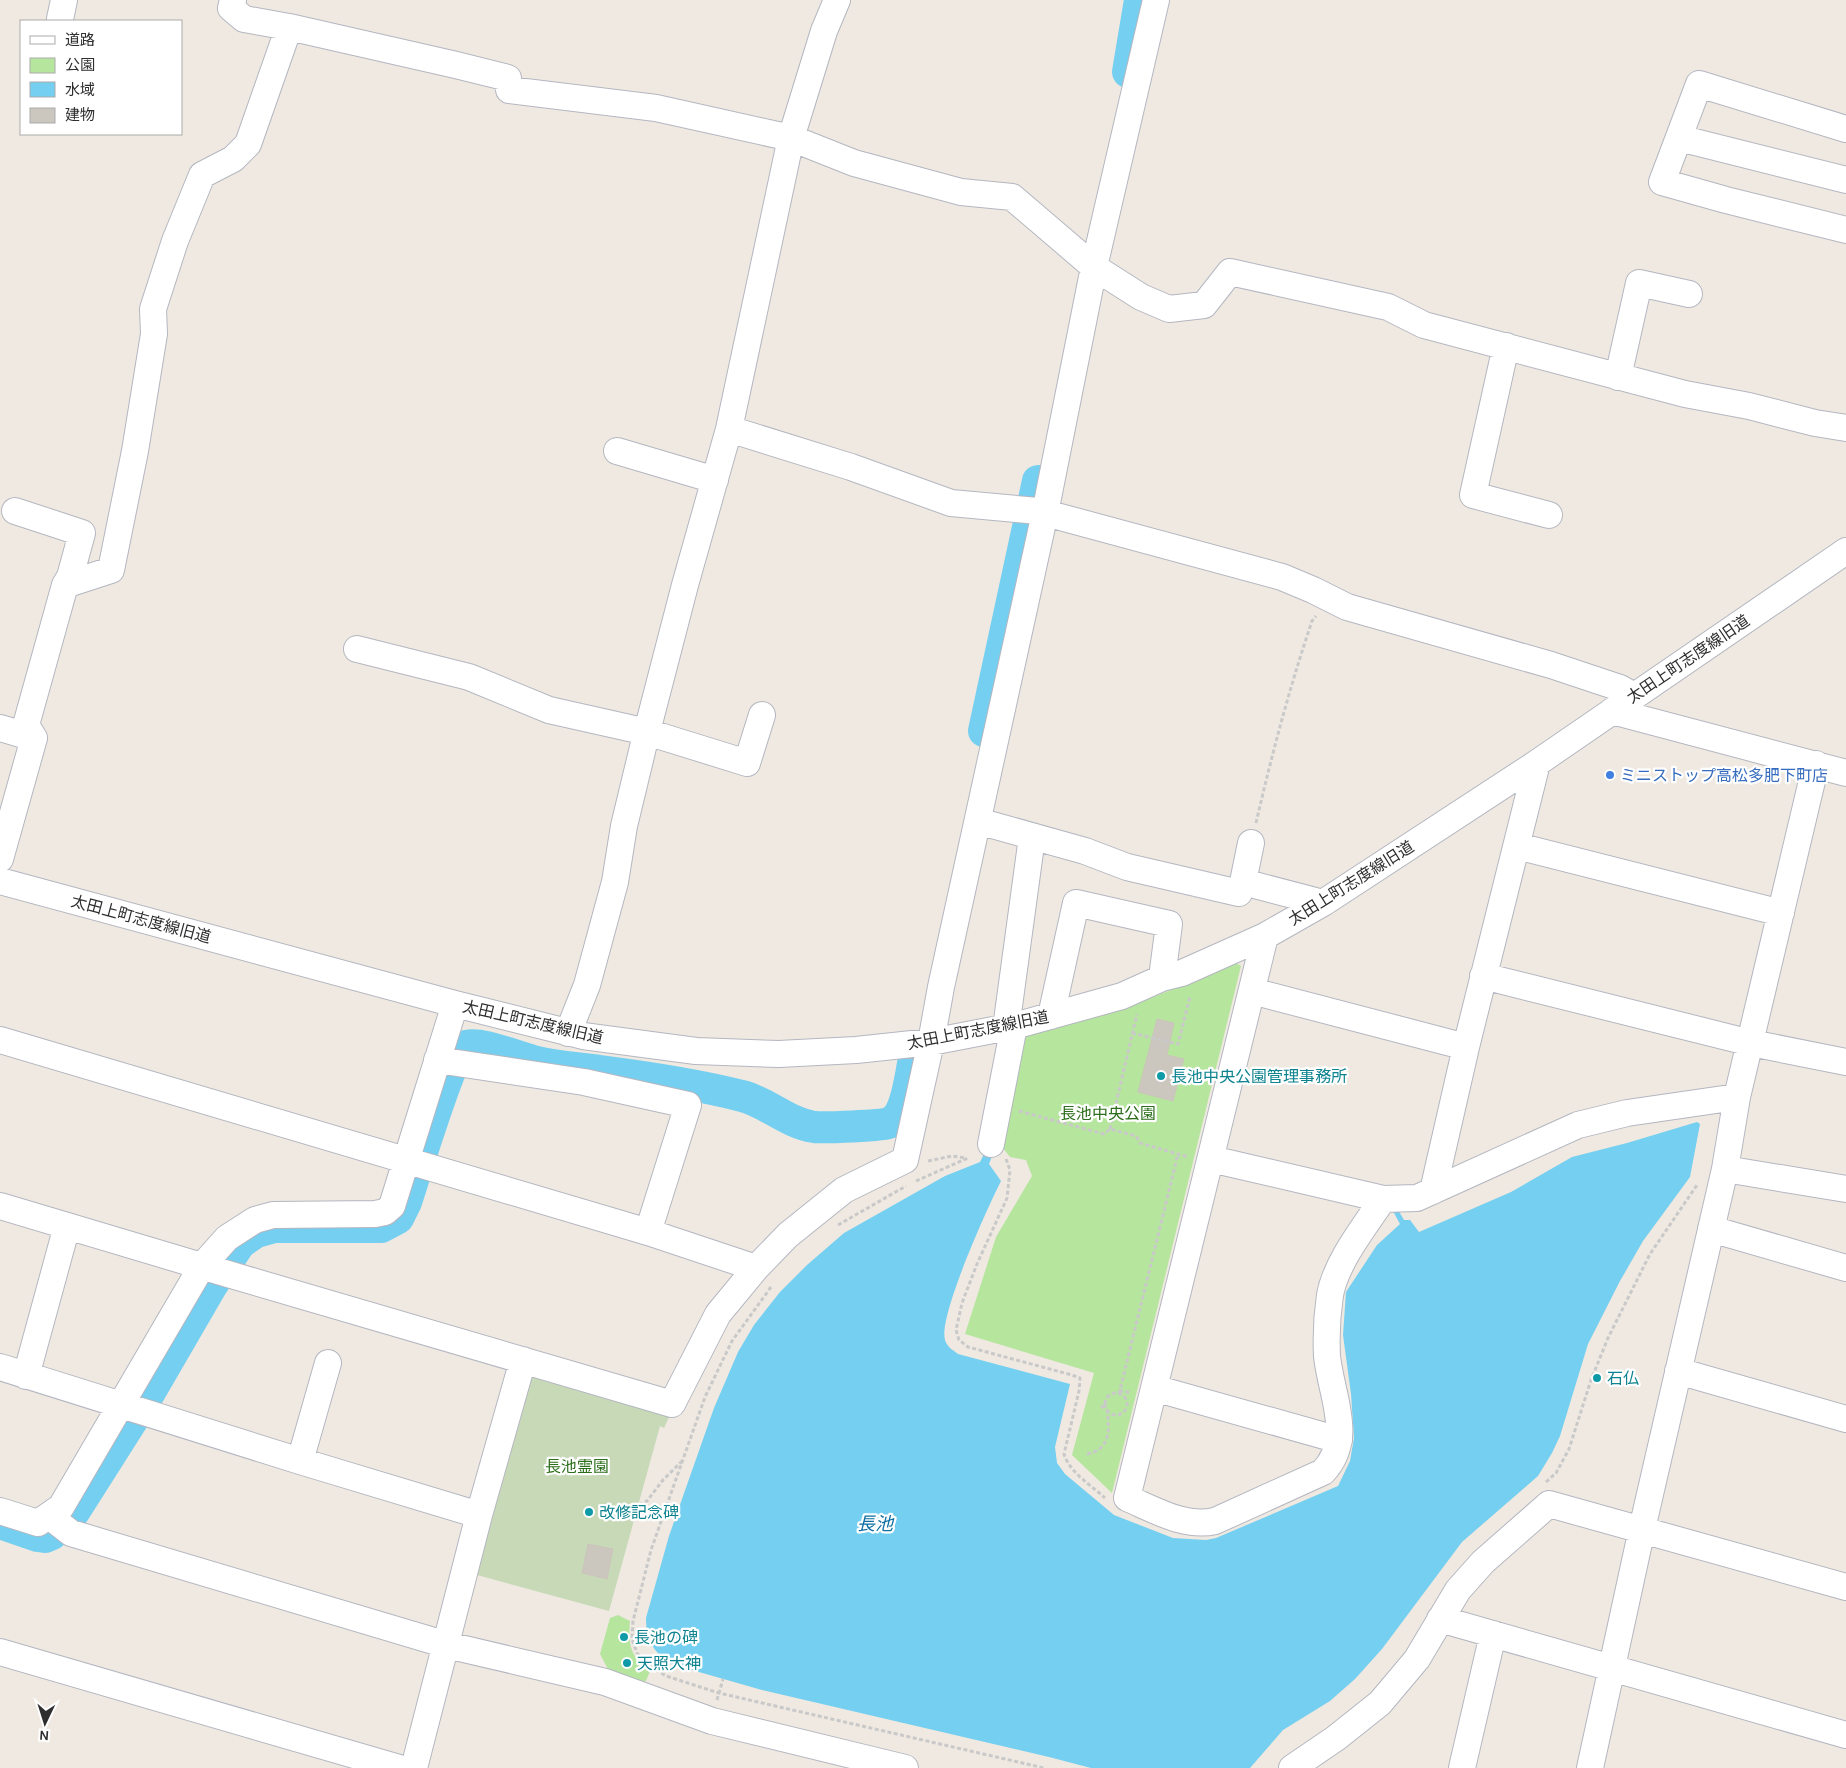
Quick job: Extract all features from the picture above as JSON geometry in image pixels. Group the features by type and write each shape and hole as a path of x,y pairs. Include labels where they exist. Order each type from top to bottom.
{"street":[{"path":"233,0 231,8 244,18 508,78 509,90 656,108 791,138 862,166 961,192 1012,197 1085,260 1140,297 1169,309 1204,305 1230,272 1388,308 1424,325 1685,394 1749,406 1815,423 1846,428"},
{"path":"568,1033 587,985 615,882 624,826 647,732 685,585 729,429 791,138 824,32 837,0"},
{"path":"0,1206 672,1404 718,1314 766,1274 788,1235 844,1190 905,1160 978,821 1035,511 1085,260 1156,0"},
{"path":"65,584 111,570 135,451 151,353 154,334 153,309 175,241 202,176 233,159 248,144 289,27"},
{"path":"1846,129 1699,84 1662,182 1846,230"},
{"path":"1679,138 1846,180"},
{"path":"1618,377 1641,274 1689,294"},
{"path":"1506,346 1473,496 1549,516"},
{"path":"729,429 851,467 951,503 1035,511 1282,577 1347,607 1551,665 1620,688 1634,696"},
{"path":"616,451 715,480"},
{"path":"0,859 34,738 26,725 65,584 70,577 82,533 15,511"},
{"name":"太田上町志度線旧道","path":"0,881 455,1004 583,1036 696,1051 779,1054 856,1050 931,1042 1010,1027 1122,996 1162,978 1182,973 1265,936 1323,903 1537,764 1846,551"},
{"path":"357,649 470,678 549,710 647,732 747,763 762,716"},
{"path":"1612,711 1846,773"},
{"path":"0,728 34,738"},
{"path":"1433,1191 1483,976 1537,764"},
{"path":"1590,1768 1613,1670 1642,1529 1725,1169 1737,1097 1816,764"},
{"path":"978,821 1085,851 1127,867 1239,893 1251,843"},
{"path":"990,1144 1010,1027 1032,837"},
{"path":"1517,846 1781,913"},
{"path":"1243,882 1323,903"},
{"path":"1051,1016 1067,901 1171,913 1162,978"},
{"path":"1265,936 1252,990 1202,1159 1118,1500 1179,1520 1202,1524 1215,1521 1323,1472 1332,1462 1339,1440 1339,1416 1327,1357 1327,1321 1330,1293 1336,1275 1353,1244 1383,1199"},
{"path":"1483,976 1751,1043 1846,1062"},
{"path":"1252,990 1466,1047"},
{"path":"58,1523 61,1507 133,1409 215,1270 227,1238 255,1220 274,1215 375,1214 385,1212 392,1206 415,1163 448,1062 455,1004"},
{"path":"0,1040 648,1232 766,1274"},
{"path":"448,1062 584,1082 688,1105 648,1232"},
{"path":"1202,1159 1383,1199 1417,1198 1578,1125 1627,1113 1737,1097"},
{"path":"1725,1169 1846,1189"},
{"path":"26,1376 67,1226"},
{"path":"1711,1229 1846,1268"},
{"path":"414,1768 479,1515 523,1360"},
{"path":"300,1461 328,1363"},
{"path":"0,1367 479,1515"},
{"path":"1678,1371 1846,1419"},
{"path":"1145,1391 1339,1440"},
{"path":"1292,1768 1336,1738 1380,1703 1417,1659 1458,1590 1546,1495 1642,1529 1846,1587"},
{"path":"0,1511 38,1523 58,1523 447,1645 605,1682 712,1721 892,1767"},
{"path":"1440,1619 1613,1670 1846,1735"},
{"path":"1462,1768 1493,1634"},
{"path":"0,1652 399,1768"}],"path":[{"path":"1251,843 1276,735 1294,676 1312,622 1330,598"},
{"path":"1132,1033 1178,1044 1190,997"},
{"path":"998,1106 1104,1134 1110,1129 1137,1011"},
{"path":"1110,1129 1136,1136 1140,1143 1202,1159"},
{"path":"834,1228 919,1179 968,1158 990,1144 1000,1151 1007,1161 1010,1170 1007,1198 976,1264 962,1303 956,1330 959,1340 968,1347 1072,1374 1080,1378 1079,1391 1064,1454 1073,1470 1118,1500"},
{"path":"1119,1392 1178,1154"},
{"path":"905,1160 922,1162 952,1156 968,1158"},
{"path":"1546,1495 1569,1449 1591,1380 1608,1338 1650,1254 1698,1185 1700,1177"},
{"path":"766,1274 704,1397 651,1550 633,1622 632,1639 637,1653 647,1664 666,1676 720,1693 1044,1768"},
{"path":"1087,1454 1095,1453 1102,1447 1109,1434 1107,1399 1112,1394 1119,1392 1145,1391"},
{"path":"1100,1405 1116,1414 1123,1412 1126,1401 1119,1392"},
{"path":"639,1505 647,1501 663,1480 683,1460"},
{"path":"720,1693 723,1679"}],"green space":[{"name":"長池中央公園","path":"1236,963 1241,966 1112,1493 1072,1455 1094,1373 965,1334 996,1237 1032,1176 1026,1160 1010,1157 996,1139 1017,1039 1139,1003"},
{"name":"長池霊園","path":"538,1374 670,1415 664,1428 660,1426 609,1611 477,1575 526,1379"},
{"path":"618,1615 630,1621 629,1637 634,1655 650,1671 646,1681 641,1682 610,1673 600,1654 610,1618"}],"water":[{"name":"長池","path":"1697,1122 1700,1124 1690,1177 1643,1241 1620,1281 1588,1344 1560,1436 1538,1476 1462,1542 1382,1649 1355,1679 1330,1701 1283,1730 1250,1768 1091,1768 762,1690 671,1664 655,1650 649,1639 646,1618 669,1536 714,1408 738,1352 754,1325 780,1292 807,1265 844,1233 945,1176 980,1162 984,1154 992,1156 989,1164 1001,1181 956,1286 945,1327 946,1342 958,1354 1070,1384 1055,1447 1057,1463 1065,1474 1114,1515 1173,1538 1206,1540 1216,1538 1338,1486 1350,1461 1354,1438 1351,1394 1343,1335 1346,1292 1377,1245 1400,1224 1393,1211 1397,1208 1404,1220 1410,1220 1419,1232 1511,1192 1572,1157"}],"building":[{"name":"長池中央公園管理事務所","path":"1157,1019 1174,1023 1167,1055 1184,1059 1173,1101 1138,1092"},
{"path":"588,1544 613,1549 607,1579 582,1573"}],"waterway":[{"path":"1128,72 1140,0"},
{"path":"984,731 1038,481"},
{"path":"0,1523 45,1537 52,1534 74,1512 147,1397 212,1285 240,1243 256,1232 274,1227 381,1227 398,1218 406,1202 450,1072 464,1047 470,1045 488,1047 545,1064 653,1078 742,1096 804,1125 814,1127 876,1125 889,1123 895,1119 907,1095 914,1059"}],"place":[{"name":"ミニストップ高松多肥下町店","path":"1610,775"},
{"name":"長池中央公園管理事務所","path":"1161,1076"},
{"name":"石仏","path":"1597,1378"},
{"name":"改修記念碑","path":"589,1512"},
{"name":"長池の碑","path":"624,1637"},
{"name":"天照大神","path":"627,1663"}]}
